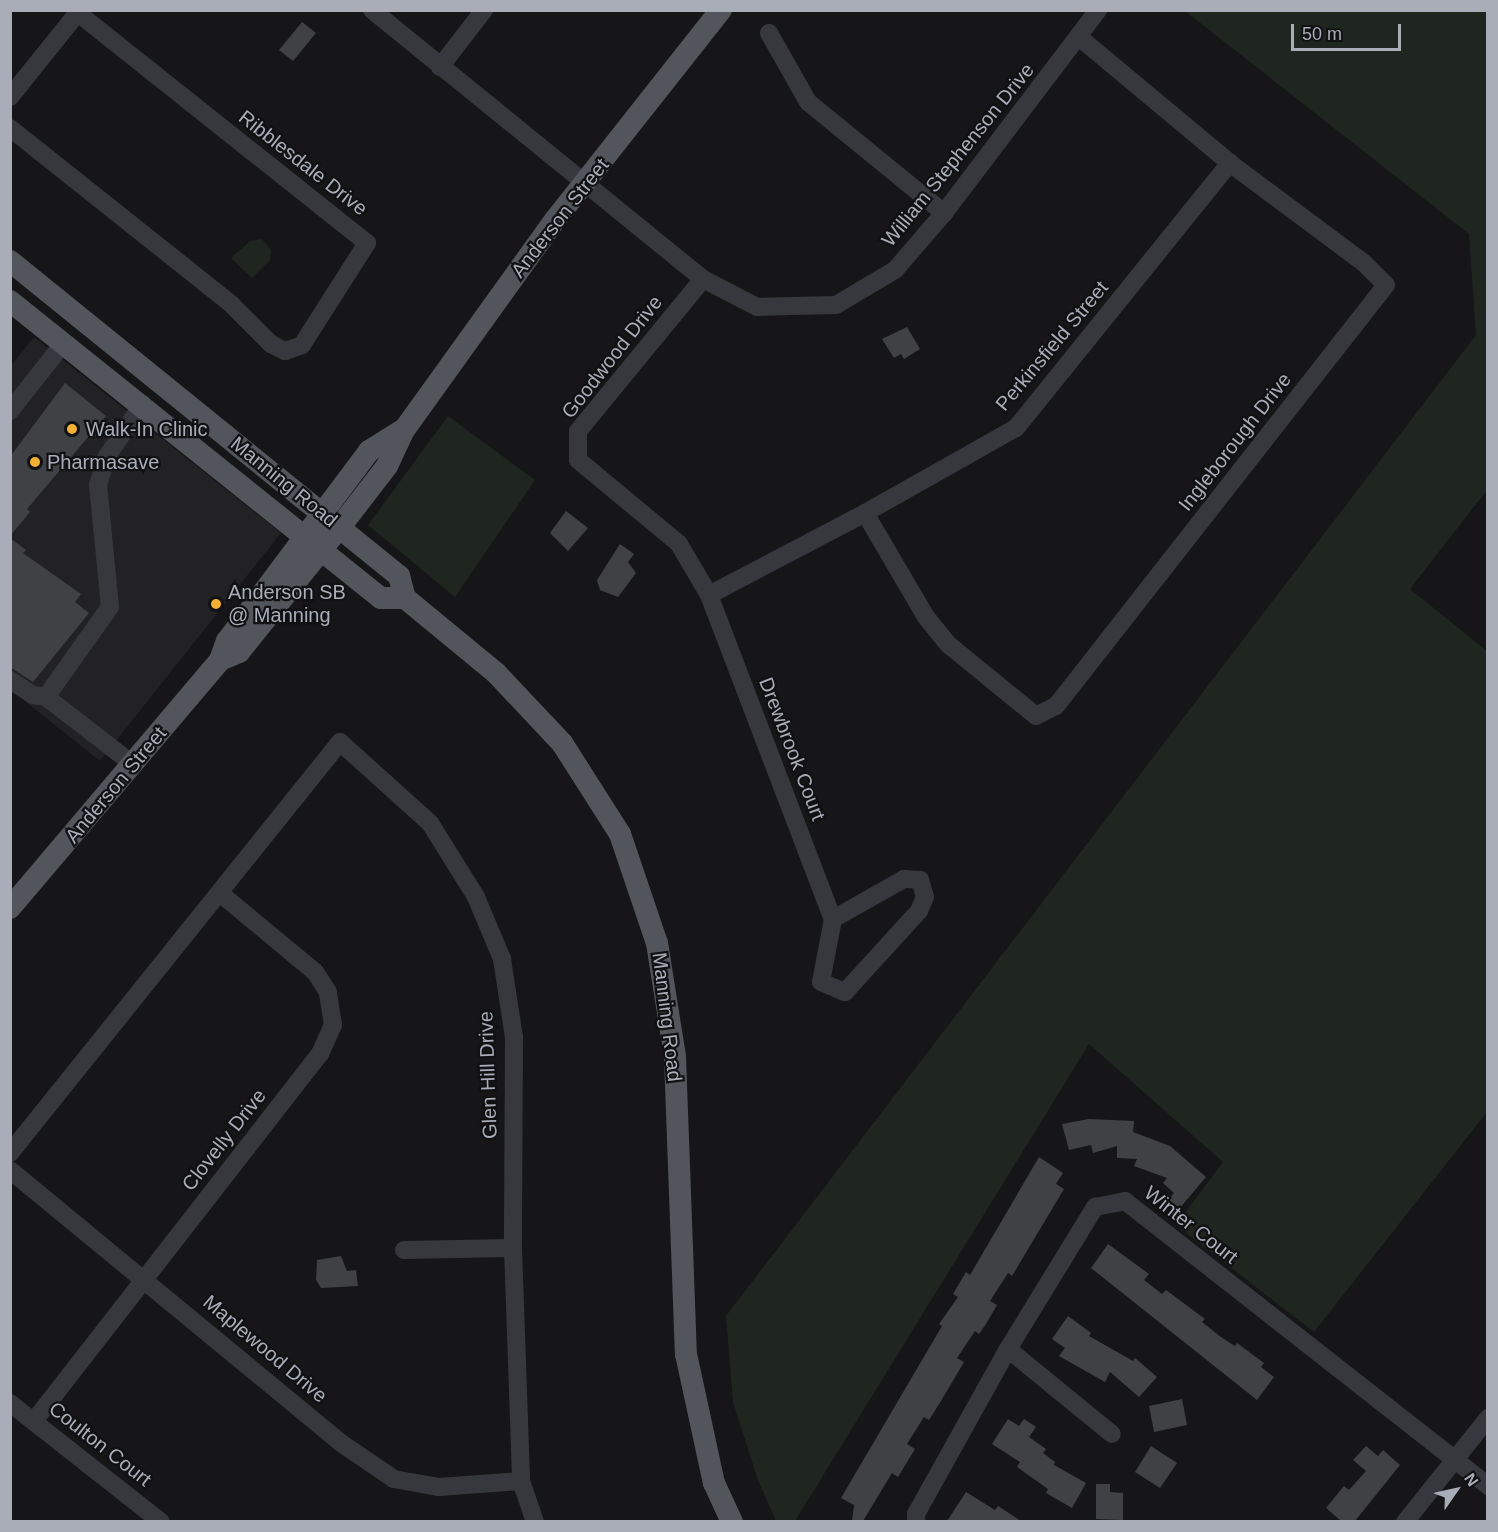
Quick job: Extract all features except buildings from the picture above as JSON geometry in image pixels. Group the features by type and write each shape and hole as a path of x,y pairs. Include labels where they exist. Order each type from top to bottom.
{"main road":[{"name":"Anderson Street","path":"10,908 134,765 220,660 227,641 314,543 331,520 369,451 404,429 585,185 721,10"},
{"name":"Manning Road","path":"10,261 399,576 405,598 496,673 562,743 620,834 657,943 675,1057 686,1354 714,1483 732,1521"},
{"name":"Manning Road","path":"10,301 143,404 381,598 405,598"}],"street":[{"path":"372,10 585,185"},
{"path":"440,67 484,10"},
{"name":"William Stephenson Drive","path":"585,185 702,279 757,307 836,305 895,270 944,213 1080,38 1098,10"},
{"name":"Ribblesdale Drive","path":"10,97 79,12 368,243 302,345 285,351 271,344 231,304 10,128"},
{"path":"769,33 808,102 944,213"},
{"name":"Ingleborough Drive","path":"865,513 926,617 949,645 1036,716 1056,706 1386,285 1364,263 1230,163 1080,38"},
{"name":"Perkinsfield Street","path":"709,595 865,513 1016,428 1230,163"},
{"name":"Goodwood Drive","path":"702,279 578,431 578,460 679,544 709,595"},
{"path":"10,411 63,344"},
{"path":"46,697 110,607 98,485 107,456 143,404"},
{"name":"Drewbrook Court","path":"709,595 833,919"},
{"path":"10,680 33,696 46,697 134,765"},
{"name":"Glen Hill Drive","path":"10,1153 221,894 340,742 430,822 476,897 502,959 514,1037 513,1248 520,1480 534,1521"},
{"path":"904,879 920,879 925,897 919,911 845,992 821,982 833,919 904,879"},
{"name":"Clovelly Drive","path":"34,1421 320,1054 333,1025 328,992 315,972 221,894"},
{"name":"Maplewood Drive","path":"10,1170 146,1278 341,1443 393,1479 439,1487 520,1480"},
{"name":"Winter Court","path":"916,1521 916,1514 1008,1349 1095,1207 1125,1201 1488,1486"},
{"path":"404,1250 513,1248"},
{"path":"1008,1349 1112,1434"},
{"name":"Coulton Court","path":"10,1403 161,1521"},
{"path":"1406,1521 1488,1418"}],"shaded area":[{"path":"1185,11 1487,12 1487,490 1410,589 1487,651 1487,1112 1314,1332 1176,1225 1223,1162 1089,1044 795,1521 776,1521 758,1480 733,1402 726,1316 1476,335 1469,234"},
{"path":"262,239 271,250 270,260 252,278 231,258 250,241"},
{"path":"34,337 281,533 100,761 11,690 10,367"},
{"path":"448,416 535,480 455,597 368,525"}],"place":[{"name":"Walk-In Clinic","path":"72,429"},
{"name":"Pharmasave","path":"35,462"},
{"name":"Anderson SB @ Manning","path":"216,604"}]}
